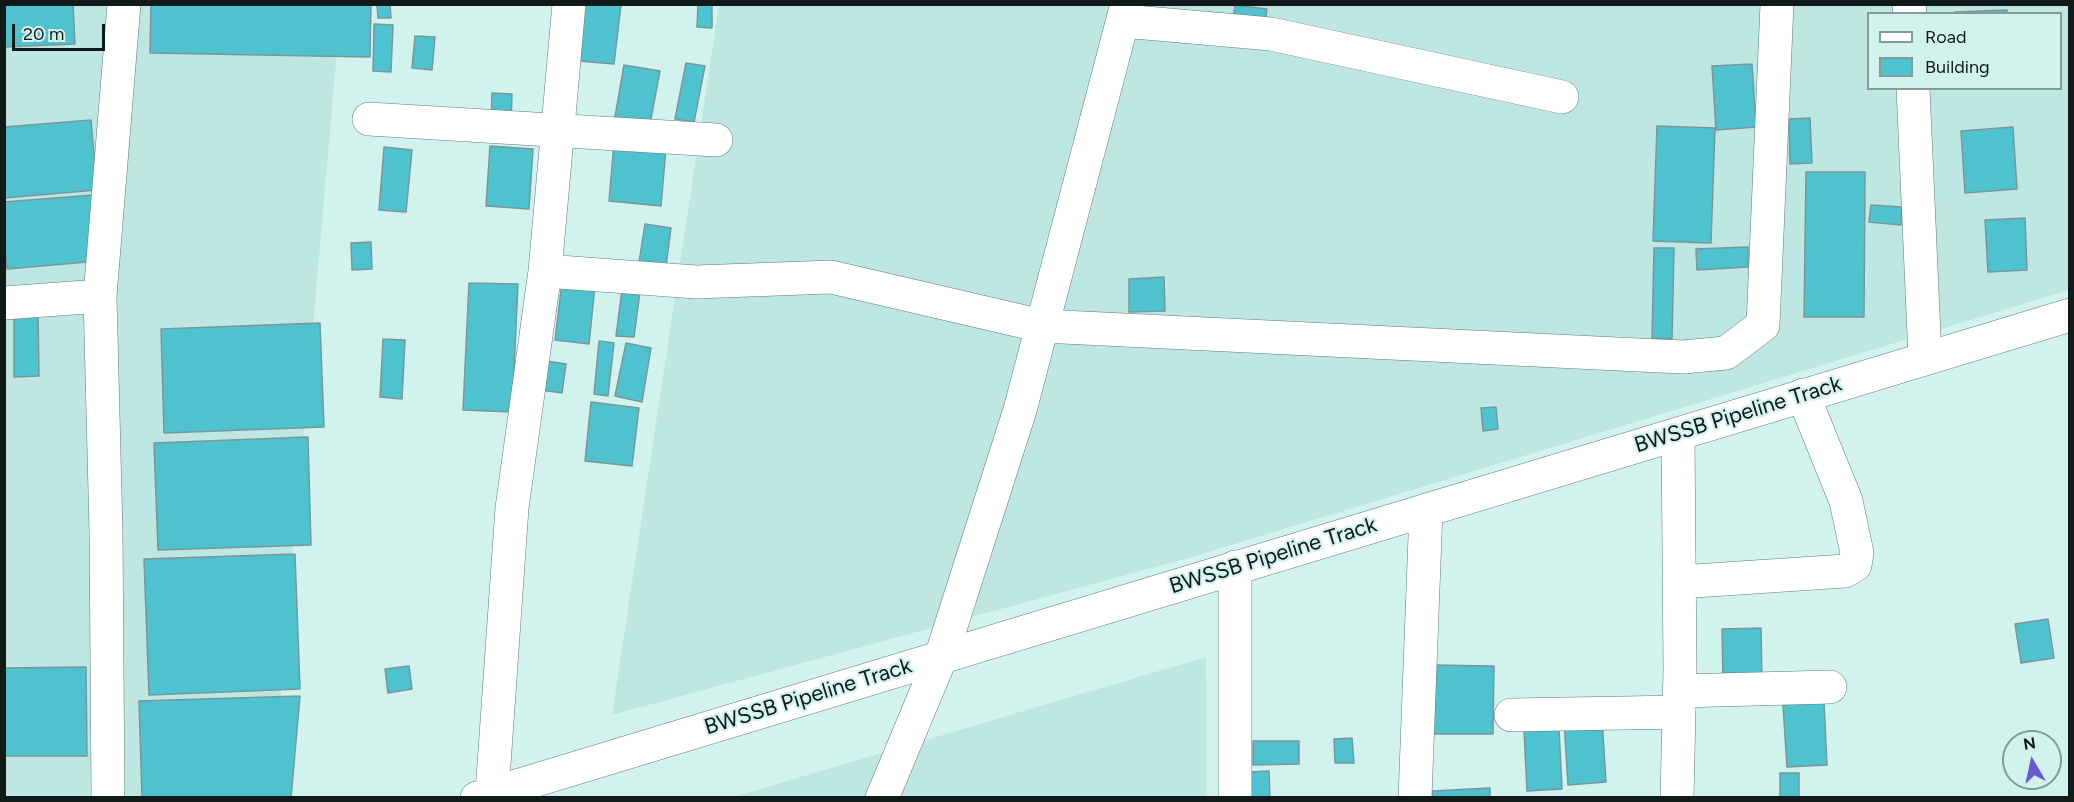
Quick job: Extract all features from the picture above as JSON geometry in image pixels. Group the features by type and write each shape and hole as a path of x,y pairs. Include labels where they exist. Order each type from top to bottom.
{"street":[{"path":"108,798 106,531 100,296 124,4"},
{"path":"485,795 512,508 545,271 569,4"},
{"path":"545,271 696,282 831,277 1042,326 1683,357 1726,353 1763,325 1777,4"},
{"path":"882,798 941,657 1020,410 1125,13 1271,34 1562,97"},
{"path":"1913,90 1925,358"},
{"path":"369,119 716,140"},
{"path":"4,303 100,296"},
{"name":"BWSSB Pipeline Track","path":"485,795 2070,315"},
{"path":"1679,582 1845,571 1855,565 1857,553 1846,501 1803,395"},
{"path":"1677,798 1678,434"},
{"path":"1415,798 1426,510"},
{"path":"1235,798 1236,567"},
{"path":"1511,715 1830,687"}],"shaded area":[{"path":"5,5 341,5 272,796 267,798 5,798"},
{"path":"719,5 2069,5 2069,290 1192,557 612,715"},
{"path":"1206,657 1207,797 733,797"}],"building":[{"path":"4,4 73,4 75,44 5,47"},
{"path":"151,4 371,4 370,57 150,53"},
{"path":"377,4 390,4 391,18 378,18"},
{"path":"584,4 621,5 614,64 578,61"},
{"path":"698,4 712,4 712,28 697,27"},
{"path":"1235,5 1267,9 1265,24 1233,20"},
{"path":"2007,10 2007,12 1955,12"},
{"path":"374,24 393,25 391,72 373,71"},
{"path":"415,36 435,37 432,70 412,68"},
{"path":"686,63 705,66 694,122 675,119"},
{"path":"1752,64 1756,127 1716,130 1712,66"},
{"path":"624,65 660,71 650,124 615,117"},
{"path":"492,93 512,94 511,126 491,125"},
{"path":"1810,118 1812,163 1790,164 1789,119"},
{"path":"91,120 97,190 4,198 4,127"},
{"path":"1657,126 1715,128 1711,243 1653,241"},
{"path":"2013,127 2017,189 1965,193 1961,131"},
{"path":"614,143 666,148 661,206 609,201"},
{"path":"490,146 533,149 529,209 486,206"},
{"path":"384,147 412,150 406,212 379,210"},
{"path":"1806,172 1865,172 1864,317 1804,317"},
{"path":"93,195 99,261 7,269 4,202"},
{"path":"1871,205 1902,207 1901,225 1869,222"},
{"path":"2025,218 2027,270 1988,272 1985,220"},
{"path":"645,224 671,228 666,266 639,262"},
{"path":"371,242 372,269 352,270 351,243"},
{"path":"1748,247 1748,267 1697,270 1696,249"},
{"path":"1654,248 1674,248 1672,339 1652,338"},
{"path":"1164,277 1165,311 1129,312 1129,279"},
{"path":"562,282 595,286 589,344 555,340"},
{"path":"469,283 518,284 512,412 463,410"},
{"path":"622,290 640,292 634,337 616,336"},
{"path":"14,310 38,310 39,376 14,377"},
{"path":"320,323 324,427 164,433 161,329"},
{"path":"383,339 405,340 402,399 380,397"},
{"path":"599,341 614,343 608,396 594,394"},
{"path":"626,343 651,348 642,402 615,396"},
{"path":"546,361 566,364 562,393 541,390"},
{"path":"591,402 639,408 632,466 585,461"},
{"path":"1496,407 1498,429 1483,431 1481,408"},
{"path":"308,437 311,545 158,550 154,443"},
{"path":"295,554 300,689 149,695 144,559"},
{"path":"2048,619 2054,658 2021,663 2015,624"},
{"path":"1761,628 1762,680 1723,680 1722,629"},
{"path":"1433,665 1494,666 1493,734 1432,734"},
{"path":"409,666 412,689 388,693 385,669"},
{"path":"86,667 87,756 4,756 4,668"},
{"path":"300,696 291,798 142,798 139,701"},
{"path":"1824,702 1827,765 1787,767 1783,705"},
{"path":"1602,719 1606,782 1568,785 1564,721"},
{"path":"1559,729 1562,789 1527,791 1524,730"},
{"path":"1352,738 1354,763 1335,763 1334,739"},
{"path":"1253,741 1299,741 1299,764 1253,765"},
{"path":"1269,771 1270,798 1251,798 1250,772"},
{"path":"1780,773 1799,773 1799,798 1780,798"},
{"path":"1490,788 1490,798 1432,798 1432,791"}]}
